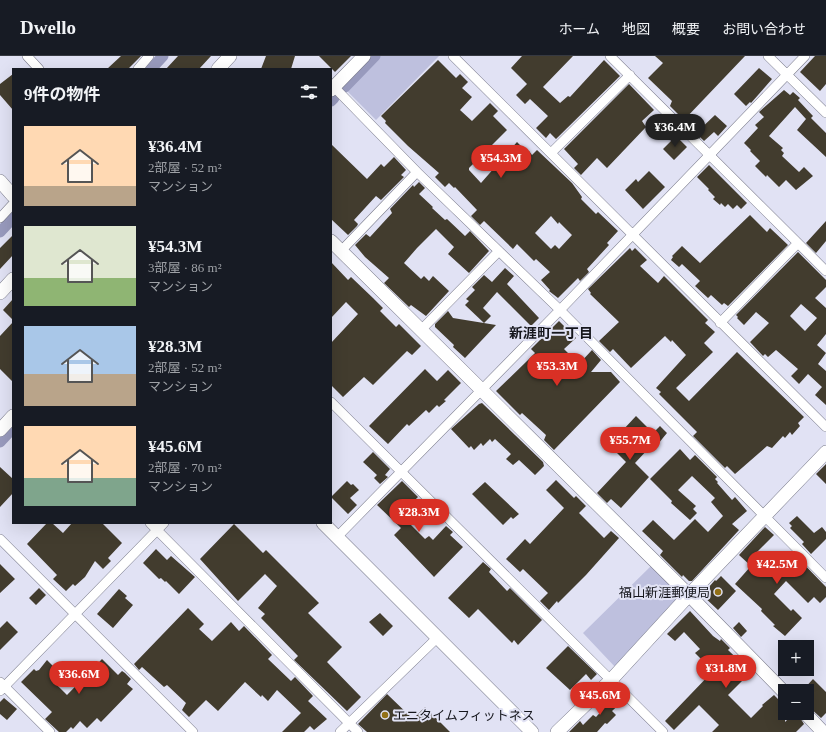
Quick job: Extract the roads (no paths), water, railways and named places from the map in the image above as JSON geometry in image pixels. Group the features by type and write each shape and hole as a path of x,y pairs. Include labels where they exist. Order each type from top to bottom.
{"street":[{"path":"27,56 38,68"},
{"path":"139,68 149,56"},
{"path":"219,68 230,56"},
{"path":"364,56 332,88 416,172 560,310 826,578"},
{"path":"453,56 826,427"},
{"path":"610,56 826,271"},
{"path":"768,56 826,113"},
{"path":"337,537 560,310 805,56"},
{"path":"552,153 630,75"},
{"path":"341,251 416,172"},
{"path":"0,181 12,195"},
{"path":"0,218 12,205"},
{"path":"332,242 420,331 689,595 778,686"},
{"path":"720,323 798,243"},
{"path":"420,331 499,251"},
{"path":"0,293 12,280"},
{"path":"332,403 663,732"},
{"path":"0,430 12,417"},
{"path":"557,732 611,680 689,595 826,452"},
{"path":"151,524 358,732"},
{"path":"50,732 2,687 76,614 163,524"},
{"path":"324,524 532,732"},
{"path":"0,539 193,732"},
{"path":"340,732 437,638"},
{"path":"812,720 823,732"}],"waterway":[{"path":"152,68 163,56"},
{"path":"345,87 375,56"},
{"path":"0,232 12,219"},
{"path":"0,442 12,429"}],"place":[{"name":"福山新涯郵便局","path":"718,592"},
{"name":"エニタイムフィットネス","path":"385,715"}],"district":[{"name":"新涯町一丁目","path":"551,333"}]}
